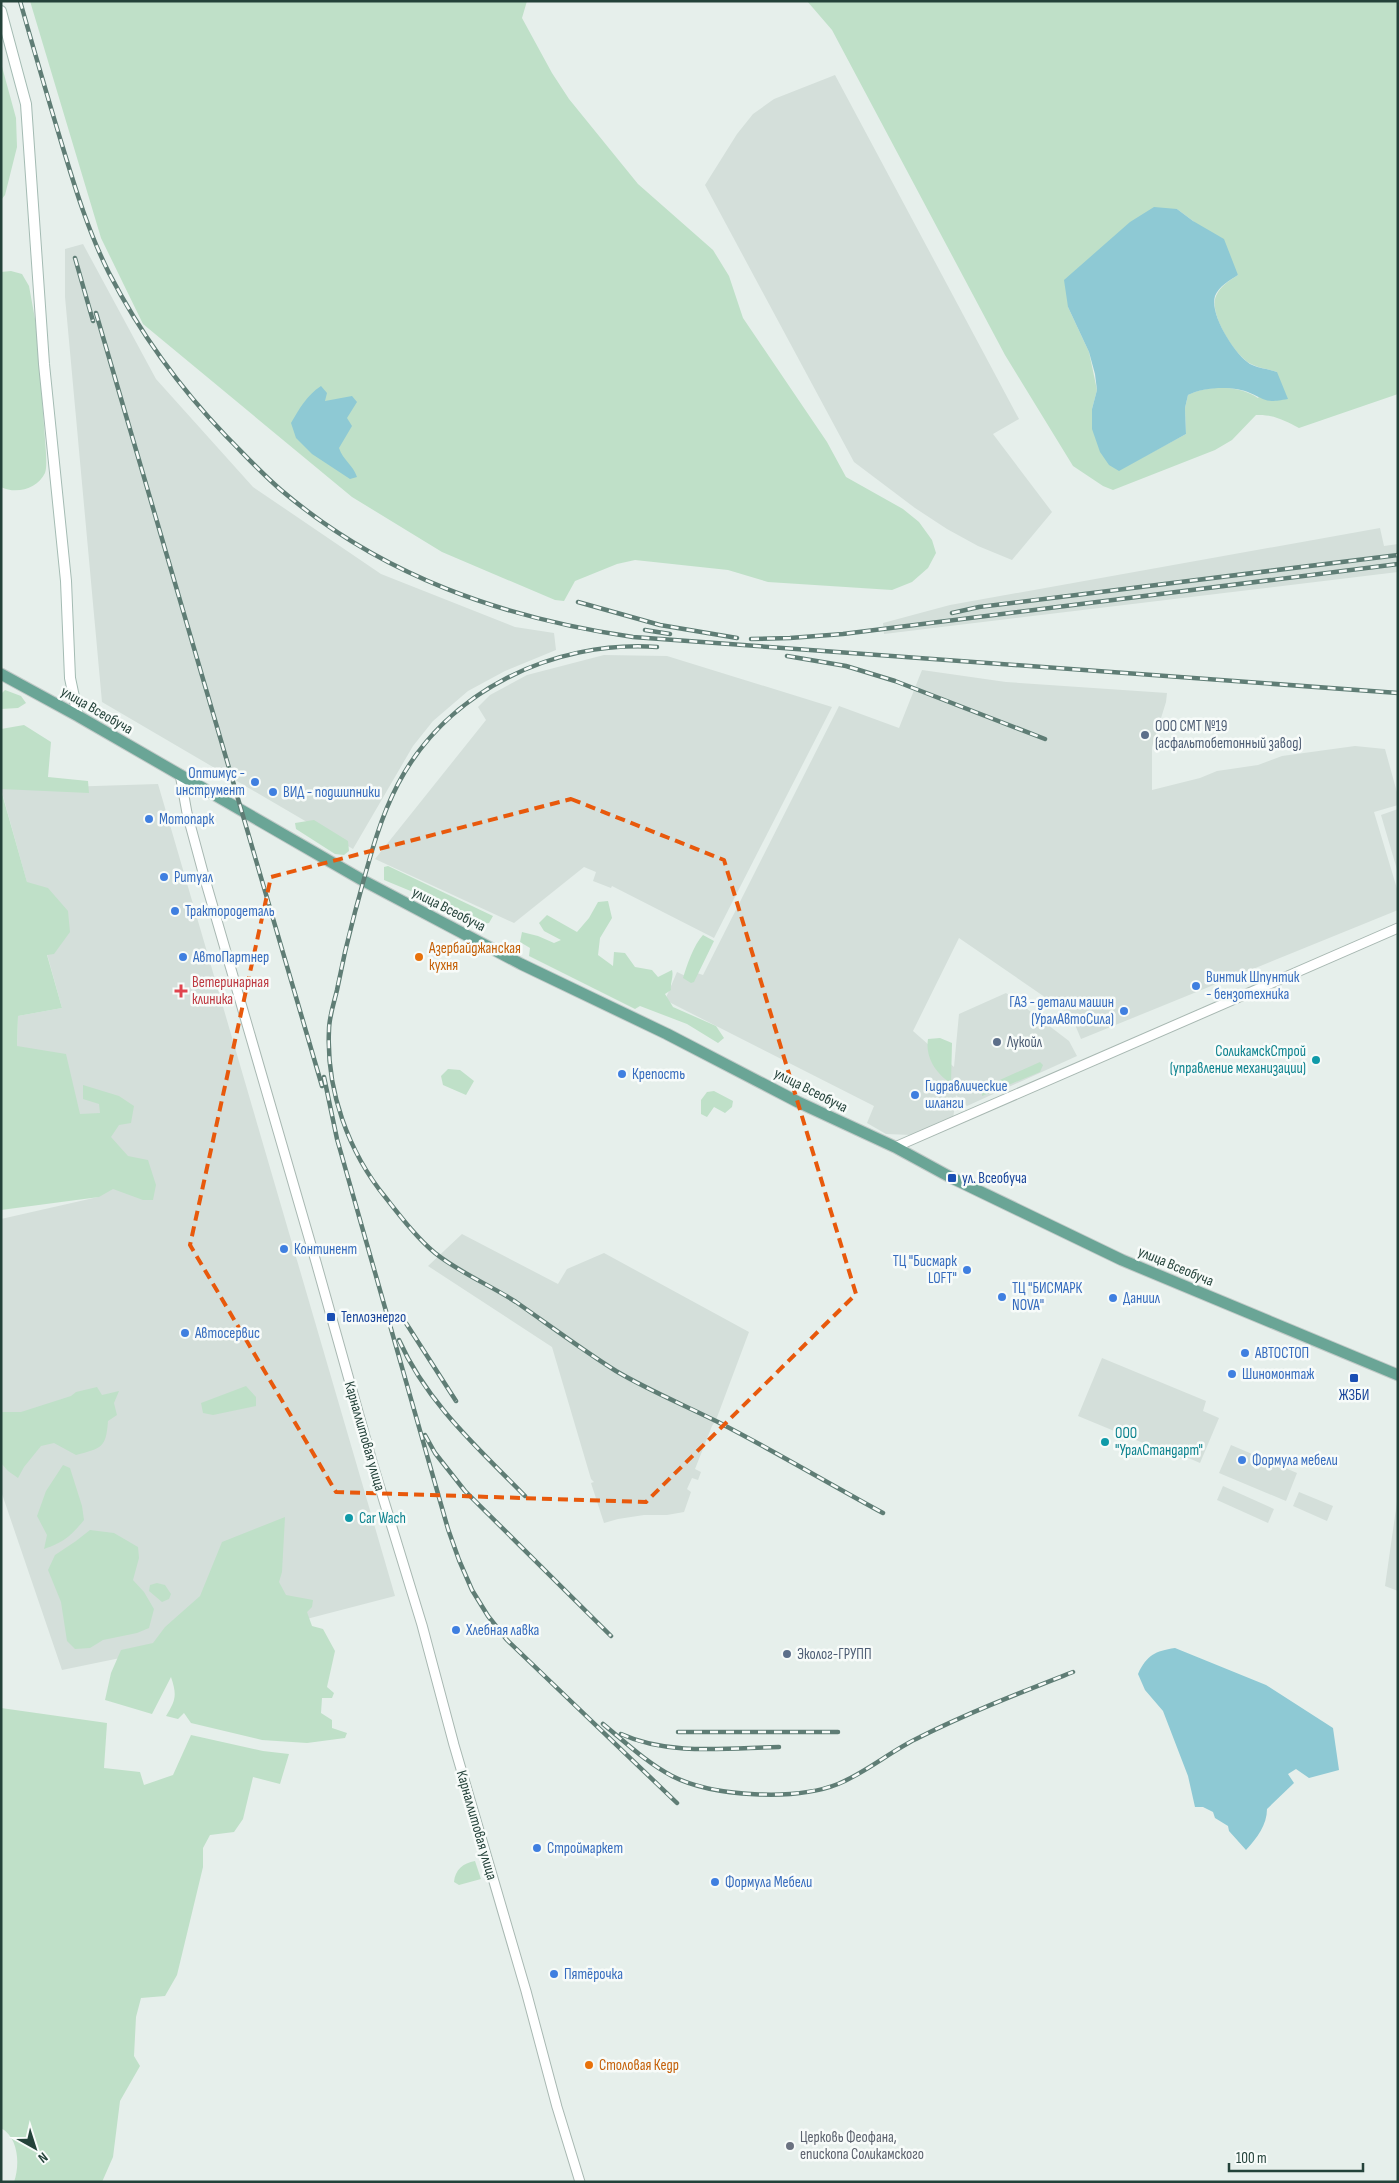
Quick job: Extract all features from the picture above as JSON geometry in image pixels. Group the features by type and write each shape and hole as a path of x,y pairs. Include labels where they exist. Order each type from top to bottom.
{"main road":[{"path":"1,11 26,104 44,364 66,581 70,678 78,716"},
{"name":"улица Всеобуча","path":"1,674 180,774 364,881 521,964 667,1034 807,1106 895,1147 952,1178 1122,1260 1398,1375"}],"street":[{"name":"Карналлитовая улица","path":"180,774 196,845 370,1456 422,1625 454,1745 523,1982 554,2099 580,2182"},
{"path":"895,1147 1398,928"}],"highlighted area":[{"path":"571,799 724,860 856,1294 646,1502 336,1492 190,1245 271,877"}],"shaded area":[{"path":"835,75 1019,419 993,434 1052,512 1012,560 978,546 947,529 915,508 854,462 705,185 737,134 753,114 774,99"},
{"path":"83,244 156,379 253,487 381,574 515,627 554,633 556,650 505,671 468,691 433,721 413,746 353,849 102,702 65,297 65,249"},
{"path":"1380,528 1384,546 1398,544 1398,572 884,634 883,623 950,605"},
{"path":"604,655 667,656 832,707 714,938 612,886 611,888 593,881 596,872 584,867 514,923 375,859 486,720 478,707 490,695 527,675"},
{"path":"922,670 1006,682 1167,693 1152,747 1152,790 1200,778 1217,771 1258,765 1282,756 1355,746 1385,749 1398,796 1398,805 1374,812 1398,892 1398,910 1081,1039 1071,1015 959,938 913,1031 954,1067 959,1014 1006,993 1069,1041 1077,1056 967,1106 956,1095 953,1120 912,1135 886,1134 867,1123 874,1106 665,1000 677,972 694,980 697,973 703,975 839,706 899,728"},
{"path":"158,784 395,1596 295,1622 62,1670 1,1491 1,1219 98,1197 17,1046 18,1016 62,1008 1,789"},
{"path":"1398,809 1398,873 1381,815"},
{"path":"462,1234 558,1284 567,1269 604,1253 749,1332 716,1420 695,1469 701,1472 698,1480 692,1478 687,1489 691,1492 684,1512 667,1515 644,1515 604,1523 591,1483 594,1482 591,1479 552,1347 428,1266"},
{"path":"1102,1358 1206,1401 1203,1411 1219,1418 1200,1463 1184,1456 1182,1459 1078,1416"},
{"path":"1231,1445 1297,1473 1286,1501 1219,1473"},
{"path":"1223,1486 1274,1509 1268,1523 1217,1500"},
{"path":"1299,1492 1333,1506 1327,1521 1293,1506"},
{"path":"1398,1495 1398,1591 1385,1586"}],"green space":[{"path":"30,1 527,1 522,18 552,73 569,99 638,184 713,250 729,276 743,318 827,442 846,477 903,509 919,522 932,540 936,553 928,568 912,582 892,590 768,582 728,570 635,560 617,564 575,581 564,601 555,600 442,552 352,497 143,324 101,238"},
{"path":"807,1 1398,1 1398,394 1299,428 1278,418 1256,415 1232,440 1215,450 1113,490 1103,486 1073,466 1005,355 832,30","holes":["1177,209 1193,221 1238,275 1223,286 1216,296 1216,313 1224,333 1245,359 1254,365 1277,372 1258,398 1242,391 1224,388 1205,389 1188,395 1185,408 1186,434 1119,470 1092,409 1097,390 1089,352 1068,307"]},
{"path":"1,63 16,118 17,147 5,195 1,200"},
{"path":"11,271 22,274 29,286 37,330 46,453 46,468 42,478 32,486 20,490 1,487 1,272"},
{"path":"5,690 21,696 26,703 18,708 1,709 1,694"},
{"path":"24,725 51,742 48,777 88,781 89,793 1,789 1,729"},
{"path":"1,790 27,882 48,888 68,911 70,932 54,954 47,955 62,1008 18,1016 17,1046 66,1054 80,1114 100,1113 99,1104 83,1099 83,1085 119,1096 134,1106 131,1123 119,1125 111,1137 128,1156 148,1160 156,1185 153,1200 143,1200 113,1189 99,1197 1,1210"},
{"path":"314,820 348,841 349,851 344,855 335,854 296,829 295,823"},
{"path":"388,866 493,916 489,923 482,924 442,904 384,880 384,867"},
{"path":"608,901 612,918 600,938 598,955 613,966 614,952 625,953 635,967 652,970 658,977 672,970 671,990 665,994 673,1007 716,1026 724,1038 718,1043 687,1024 640,1006 635,1009 529,956 530,948 520,942 522,932 554,943 561,940 544,931 539,923 547,915 577,932 589,918 598,902"},
{"path":"703,935 714,941 694,982 691,983 683,978 694,949"},
{"path":"940,1038 952,1043 951,1083 936,1070 928,1052 928,1039"},
{"path":"1040,1062 1043,1065 1040,1072 982,1096 982,1088"},
{"path":"448,1069 460,1070 474,1081 466,1095 443,1085 441,1076"},
{"path":"714,1091 733,1101 732,1107 725,1113 714,1107 707,1117 701,1114 701,1100 707,1092"},
{"path":"246,1386 256,1397 256,1406 213,1415 203,1413 201,1403"},
{"path":"97,1387 102,1395 119,1391 114,1403 117,1415 108,1421 106,1437 101,1446 92,1451 76,1455 54,1443 41,1446 24,1467 18,1478 1,1463 1,1412 21,1412 71,1396 76,1392"},
{"path":"63,1465 70,1468 82,1506 84,1520 67,1538 44,1549 47,1535 37,1516 46,1491"},
{"path":"285,1517 282,1572 279,1582 286,1595 313,1600 312,1607 307,1612 312,1626 323,1629 335,1651 327,1687 334,1693 332,1698 322,1698 321,1713 332,1720 332,1728 347,1733 345,1738 307,1743 262,1740 191,1723 184,1713 178,1719 166,1716 172,1706 174,1697 171,1677 152,1714 105,1700 111,1673 121,1650 153,1643 165,1627 200,1596 222,1542"},
{"path":"90,1530 114,1533 138,1547 139,1558 133,1580 144,1592 154,1609 149,1628 137,1633 103,1640 90,1648 75,1649 67,1641 61,1602 48,1570 55,1555"},
{"path":"157,1583 165,1585 171,1594 169,1599 162,1602 149,1591 150,1585"},
{"path":"1,1708 107,1723 104,1768 140,1772 144,1785 173,1775 191,1735 263,1751 289,1754 280,1784 253,1777 243,1819 234,1832 210,1835 203,1848 203,1867 177,1975 165,1996 141,1998 136,2017 134,2056 140,2066 120,2101 113,2157 102,2182 14,2182 17,2168 15,2145 7,2132 1,2128"},
{"path":"475,1861 481,1879 459,1885 454,1882 460,1868 467,1863"}],"water":[{"path":"1154,207 1177,209 1193,221 1224,239 1238,275 1222,286 1215,296 1214,304 1219,323 1237,352 1244,359 1250,364 1277,372 1288,399 1268,401 1243,390 1227,388 1194,392 1188,395 1185,408 1186,434 1119,471 1109,465 1100,452 1092,429 1092,409 1097,390 1095,374 1089,352 1068,307 1064,280 1130,222"},
{"path":"321,386 327,393 325,401 352,396 357,402 347,418 352,426 339,448 357,477 350,479 312,454 296,438 291,423 307,398"},
{"path":"1175,1648 1266,1685 1333,1728 1339,1770 1309,1778 1296,1769 1288,1774 1294,1783 1267,1809 1267,1815 1261,1831 1246,1850 1229,1831 1228,1826 1215,1818 1213,1812 1203,1807 1195,1807 1188,1776 1163,1711 1145,1690 1138,1674 1152,1655"}],"railway":[{"path":"20,1 46,93 89,227 121,295 162,359 209,418 274,484 320,520 360,547 402,569 446,589 491,605 585,629 633,637 1398,693"},
{"path":"75,258 93,321"},
{"path":"96,313 322,1086"},
{"path":"952,613 979,607 1398,555"},
{"path":"751,639 843,634 1398,564"},
{"path":"578,602 660,625 737,638"},
{"path":"645,630 670,634"},
{"path":"657,647 618,647 580,652 542,663 507,678 474,698 445,722 419,751 398,784 378,831 348,941 329,1025 331,1075 336,1097 350,1140 373,1180 409,1227 435,1253 455,1267 516,1302 616,1371 739,1433 883,1513"},
{"path":"787,656 846,666 895,681 1045,739"},
{"path":"324,1077 337,1139 448,1529 472,1590 488,1616 507,1640 677,1803"},
{"path":"404,1320 456,1401"},
{"path":"399,1340 424,1384 455,1424 525,1496"},
{"path":"425,1435 435,1453 465,1491 611,1636"},
{"path":"603,1724 654,1765 672,1776 689,1783 731,1792 755,1794 800,1793 838,1784 910,1742 939,1728 1073,1672"},
{"path":"678,1732 838,1732"},
{"path":"621,1734 639,1741 679,1748 779,1747"}],"place":[{"name":"ООО СМТ №19 (асфальтобетонный завод)","path":"1145,735"},
{"name":"Оптимус - инструмент","path":"255,782"},
{"name":"ВИД - подшипники","path":"273,792"},
{"name":"Мотопарк","path":"149,819"},
{"name":"Ритуал","path":"164,877"},
{"name":"Трактородеталь","path":"175,911"},
{"name":"АвтоПартнер","path":"183,957"},
{"name":"Азербайджанская кухня","path":"419,957"},
{"name":"Винтик Шпунтик - бензотехника","path":"1196,986"},
{"name":"Ветеринарная клиника","path":"181,991"},
{"name":"ГАЗ - детали машин (УралАвтоСила)","path":"1124,1011"},
{"name":"Лукойл","path":"997,1042"},
{"name":"СоликамскСтрой (управление механизации)","path":"1316,1060"},
{"name":"Крепость","path":"622,1074"},
{"name":"Гидравлические шланги","path":"915,1095"},
{"name":"ул. Всеобуча","path":"952,1178"},
{"name":"Континент","path":"284,1249"},
{"name":"ТЦ \"Бисмарк LOFT\"","path":"967,1270"},
{"name":"ТЦ \"БИСМАРК NOVA\"","path":"1002,1297"},
{"name":"Даниил","path":"1113,1298"},
{"name":"Теплоэнерго","path":"331,1317"},
{"name":"Автосервис","path":"185,1333"},
{"name":"АВТОСТОП","path":"1245,1353"},
{"name":"Шиномонтаж","path":"1232,1374"},
{"name":"ЖЗБИ","path":"1354,1378"},
{"name":"ООО \"УралСтандарт\"","path":"1105,1442"},
{"name":"Формула мебели","path":"1242,1460"},
{"name":"Car Wach","path":"349,1518"},
{"name":"Хлебная лавка","path":"456,1630"},
{"name":"Эколог-ГРУПП","path":"787,1654"},
{"name":"Строймаркет","path":"537,1848"},
{"name":"Формула Мебели","path":"715,1882"},
{"name":"Пятёрочка","path":"554,1974"},
{"name":"Столовая Кедр","path":"589,2065"},
{"name":"Церковь Феофана, епископа Соликамского","path":"790,2146"}]}
